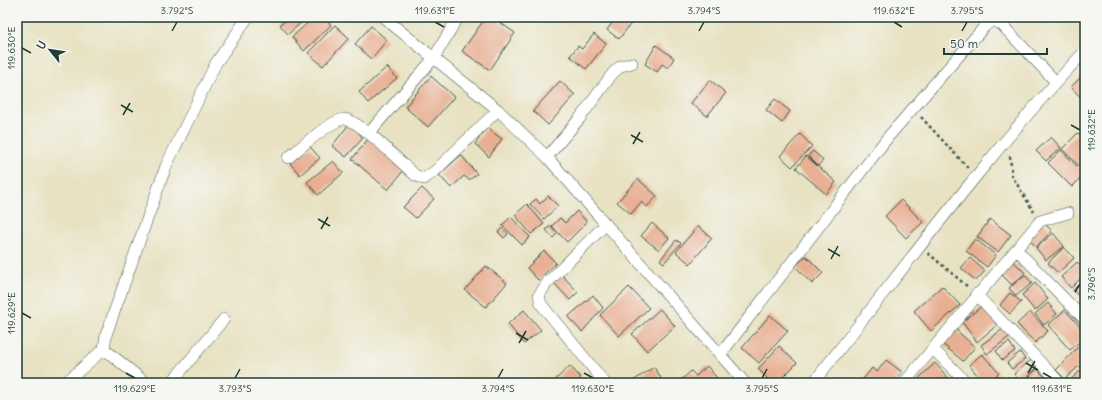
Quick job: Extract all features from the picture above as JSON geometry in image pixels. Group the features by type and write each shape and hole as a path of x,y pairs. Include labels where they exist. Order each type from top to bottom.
{"street":[{"path":"65,383 104,349 112,316 141,242 166,166 216,63 248,17"},
{"path":"383,17 498,110 547,157 745,383"},
{"path":"369,133 434,58 458,17"},
{"path":"720,355 888,137 985,26 993,20 1002,24 1056,82"},
{"path":"813,383 976,177 1056,82 1085,51"},
{"path":"547,157 580,118 613,73 621,66 632,63"},
{"path":"288,158 317,135 342,119 348,119 369,133 415,175 424,179 435,171 498,110"},
{"path":"904,383 976,294 1017,250 1027,234 1040,221 1068,213"},
{"path":"605,383 541,304 539,296 547,283 606,224"},
{"path":"1017,250 1085,320"},
{"path":"976,294 1060,383"},
{"path":"171,383 224,319"},
{"path":"104,349 146,383"},
{"path":"933,349 967,383"}],"path":[{"path":"913,108 976,177"},
{"path":"1004,143 1010,150 1012,176 1040,221"},
{"path":"922,247 976,294"}],"building":[{"path":"290,17 308,17 288,34 280,25"},
{"path":"314,17 323,17 331,25 304,51 292,37"},
{"path":"486,17 492,17 515,33 490,70 462,51"},
{"path":"616,17 636,17 619,39 607,30"},
{"path":"335,25 349,38 323,66 308,53"},
{"path":"371,26 387,40 371,59 355,44"},
{"path":"594,34 606,44 586,69 570,56 578,46 582,49"},
{"path":"656,45 674,58 668,68 662,64 657,72 645,64"},
{"path":"387,67 397,78 368,103 359,92"},
{"path":"1085,73 1085,102 1071,87"},
{"path":"431,76 454,97 428,127 405,107"},
{"path":"710,80 726,93 707,116 691,103"},
{"path":"560,81 575,95 548,125 533,111"},
{"path":"775,99 790,111 782,123 766,110"},
{"path":"350,123 363,138 346,157 332,146"},
{"path":"487,128 502,139 489,157 475,144"},
{"path":"1078,133 1085,140 1085,171 1062,149"},
{"path":"800,134 812,146 792,167 780,156"},
{"path":"1051,137 1061,148 1046,161 1036,151"},
{"path":"369,138 403,171 388,190 352,159"},
{"path":"310,147 320,158 300,175 290,163"},
{"path":"1061,150 1085,174 1072,187 1048,163"},
{"path":"813,151 823,160 818,166 808,156"},
{"path":"461,155 477,174 469,180 464,176 451,188 439,175"},
{"path":"806,156 836,182 826,194 796,168"},
{"path":"333,161 343,173 318,195 307,182"},
{"path":"638,179 657,196 647,207 641,202 631,214 617,202"},
{"path":"422,188 434,199 416,218 403,207"},
{"path":"548,196 558,206 544,219 530,204 536,199 540,204"},
{"path":"901,200 923,222 906,238 885,216"},
{"path":"527,204 544,224 531,234 515,215"},
{"path":"577,211 587,222 567,242 552,226 560,218 565,223"},
{"path":"511,217 530,237 522,245 502,225"},
{"path":"990,219 1011,235 998,252 977,237"},
{"path":"1042,221 1052,231 1036,247 1026,236"},
{"path":"652,223 669,238 659,250 641,236"},
{"path":"550,226 557,234 553,238 546,230"},
{"path":"698,226 712,238 690,264 676,252"},
{"path":"502,228 508,234 504,238 498,232"},
{"path":"1053,233 1064,246 1046,260 1036,248"},
{"path":"975,239 996,255 987,267 966,251"},
{"path":"676,240 681,243 664,263 660,260"},
{"path":"1064,247 1074,258 1058,273 1048,263"},
{"path":"544,251 556,263 538,280 527,268"},
{"path":"806,256 823,273 812,284 795,266"},
{"path":"970,258 985,271 976,281 961,268"},
{"path":"1011,259 1025,273 1012,285 998,271"},
{"path":"1077,262 1085,270 1085,274 1071,288 1061,277"},
{"path":"486,266 507,283 486,307 465,290"},
{"path":"561,274 578,292 570,300 553,282"},
{"path":"1025,275 1032,283 1016,296 1009,288"},
{"path":"1085,278 1085,294 1081,298 1073,290"},
{"path":"1035,283 1048,299 1035,311 1022,295"},
{"path":"942,286 960,305 931,331 914,311"},
{"path":"629,287 649,308 619,336 600,315"},
{"path":"1010,293 1021,302 1010,314 1000,305"},
{"path":"593,295 603,308 582,332 568,317"},
{"path":"1048,303 1057,314 1044,325 1035,314"},
{"path":"982,306 997,325 977,342 962,322"},
{"path":"660,309 675,326 647,351 632,334"},
{"path":"524,310 541,330 524,344 508,324"},
{"path":"1065,310 1085,332 1085,337 1070,350 1048,325"},
{"path":"1030,312 1048,331 1035,343 1017,324"},
{"path":"770,315 788,331 759,363 742,348"},
{"path":"953,327 975,347 963,361 940,342"},
{"path":"1003,329 1009,337 987,354 981,345"},
{"path":"1009,342 1015,351 1002,360 996,351"},
{"path":"779,346 797,363 777,383 772,383 758,369"},
{"path":"1079,346 1085,352 1085,371 1079,366 1065,379 1056,370"},
{"path":"1020,352 1025,359 1012,369 1007,363"},
{"path":"982,354 999,373 988,383 984,383 969,365"},
{"path":"886,360 902,372 893,383 860,383 872,368 877,372"},
{"path":"1031,360 1037,368 1020,382 1014,374"},
{"path":"935,363 951,381 948,383 915,382"},
{"path":"570,366 581,378 576,383 552,383"},
{"path":"707,366 717,378 711,383 682,383 680,381 691,371 696,376"},
{"path":"654,367 661,378 654,383 634,383 633,381"},
{"path":"1037,369 1051,383 1023,383"},
{"path":"1080,371 1085,377 1085,383 1073,383 1070,380"},
{"path":"1008,377 1012,383 999,383"}]}
